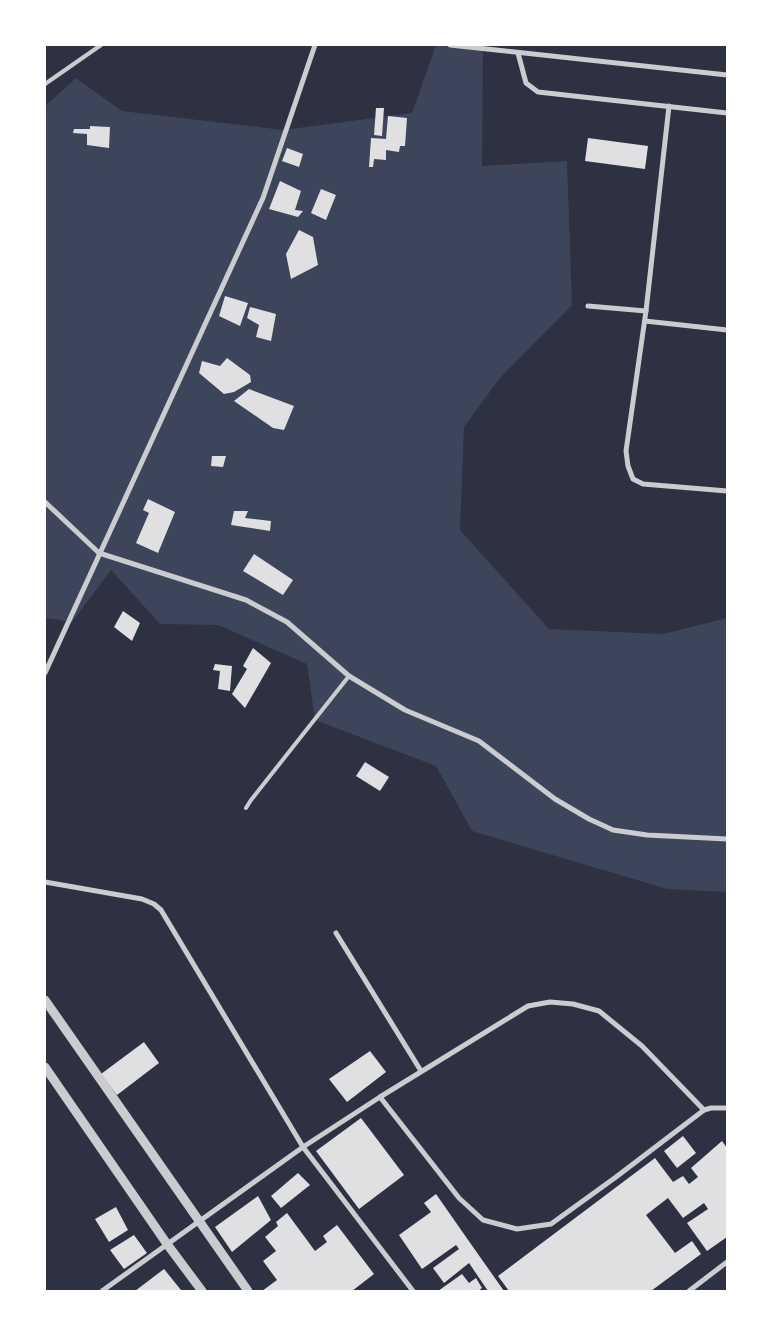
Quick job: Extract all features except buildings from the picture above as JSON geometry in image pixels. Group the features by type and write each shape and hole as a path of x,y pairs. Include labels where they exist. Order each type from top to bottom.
{"street":[{"path":"45,673 263,198 315,45"},
{"path":"450,45 727,76"},
{"path":"518,54 526,83 538,92 727,112"},
{"path":"669,106 645,321 626,451 628,466 633,479 643,484 727,492"},
{"path":"588,306 646,311"},
{"path":"645,321 727,330"},
{"path":"45,502 99,553 246,600 287,622 349,676 406,710 479,741 555,800 597,823 613,830 647,835 727,839"},
{"path":"45,882 142,899 154,904 161,910 303,1147 413,1291"},
{"path":"336,933 422,1071"},
{"path":"45,1000 248,1291"},
{"path":"102,1291 303,1147 528,1006 550,1002 573,1004 599,1011 642,1046 704,1110"},
{"path":"45,1067 167,1244 202,1291"},
{"path":"380,1097 458,1198 483,1220 517,1230 551,1224 616,1178 704,1110 727,1108"},
{"path":"689,1291 727,1262"}],"lane":[{"path":"45,84 101,45"},
{"path":"246,808 349,676"}],"shaded area":[{"path":"436,45 483,51 482,166 567,161 572,305 500,378 464,427 460,530 549,629 663,634 727,618 727,892 667,889 472,831 436,766 315,720 307,664 218,625 160,624 111,570 72,622 45,618 45,106 76,78 122,111 283,130 412,113"}]}
